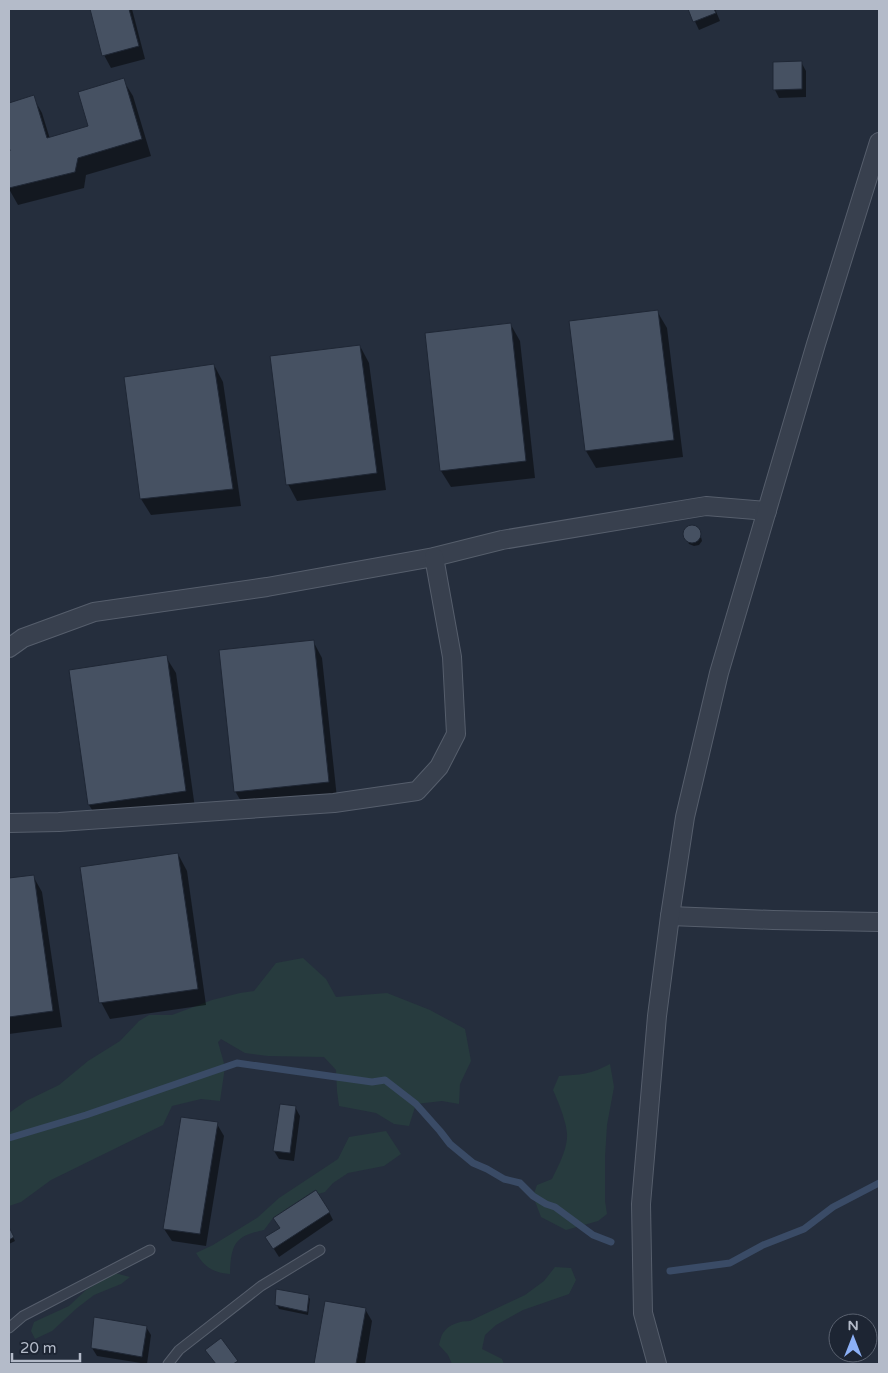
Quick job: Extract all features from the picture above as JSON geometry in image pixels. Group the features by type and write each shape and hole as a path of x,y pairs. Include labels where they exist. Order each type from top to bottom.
{"street":[{"path":"657,1364 643,1313 641,1204 657,1016 685,817 718,672 816,344 879,142"},
{"path":"9,648 23,638 94,612 267,587 434,557 502,540 706,506 767,511"},
{"path":"9,823 69,821 334,803 417,791 438,767 456,734 452,657 434,557"},
{"path":"670,916 879,922"}],"lane":[{"path":"9,1328 23,1316 150,1250"},
{"path":"168,1364 179,1350 261,1286 320,1250"}],"green space":[{"path":"303,958 326,979 336,997 387,993 430,1010 465,1029 471,1061 460,1084 459,1104 442,1101 416,1104 409,1126 394,1124 376,1113 339,1106 336,1070 324,1057 268,1056 245,1053 221,1039 218,1042 225,1067 220,1101 201,1099 172,1106 163,1125 51,1180 21,1202 9,1206 9,1113 26,1101 59,1085 88,1061 120,1041 139,1021 149,1015 172,1015 212,1000 254,991 276,963"},
{"path":"610,1064 614,1087 607,1125 605,1157 605,1201 607,1214 598,1221 566,1230 541,1217 533,1196 537,1185 552,1179 566,1145 566,1124 553,1090 559,1076 585,1073"},
{"path":"386,1131 401,1154 384,1166 348,1173 333,1183 325,1192 318,1194 315,1190 273,1218 264,1230 246,1235 240,1239 233,1249 230,1274 219,1272 206,1266 199,1258 196,1253 213,1245 257,1218 279,1198 338,1159 349,1137"},
{"path":"555,1267 571,1268 576,1280 569,1294 523,1310 496,1325 485,1335 482,1349 502,1359 504,1364 452,1364 448,1355 439,1345 448,1327 470,1321 525,1295 544,1281"},
{"path":"115,1273 130,1277 121,1284 94,1295 52,1331 35,1339 31,1331 34,1322 69,1306 86,1290"}],"building":[{"path":"90,9 129,9 139,46 102,56"},
{"path":"688,9 714,9 716,13 693,22"},
{"path":"802,61 802,89 773,90 773,62"},
{"path":"124,78 142,139 78,158 75,172 9,188 9,103 34,95 47,138 88,126 78,92"},
{"path":"658,310 674,440 585,451 569,321"},
{"path":"511,323 526,461 440,471 425,333"},
{"path":"360,345 377,473 286,485 270,356"},
{"path":"214,364 233,489 140,499 124,377"},
{"path":"692,525 698,528 701,534 698,540 692,543 686,540 683,534 686,528"},
{"path":"314,640 329,782 234,792 219,650"},
{"path":"167,655 186,791 88,805 69,670"},
{"path":"178,853 198,989 99,1003 80,867"},
{"path":"34,875 53,1011 9,1017 9,878"},
{"path":"280,1104 296,1106 290,1153 273,1151"},
{"path":"181,1117 218,1122 200,1234 163,1229"},
{"path":"316,1190 330,1212 273,1249 265,1237 280,1228 273,1218"},
{"path":"9,1227 14,1237 9,1240"},
{"path":"276,1289 309,1295 307,1312 275,1305"},
{"path":"325,1301 366,1308 356,1364 314,1364"},
{"path":"94,1317 147,1326 142,1357 91,1348"},
{"path":"221,1338 238,1361 233,1364 216,1364 205,1350"}],"waterway":[{"path":"9,1138 86,1115 237,1063 372,1082 385,1080 416,1104 450,1144 473,1163 504,1179 520,1183 533,1196 555,1207 593,1235 611,1242"},
{"path":"670,1271 730,1263 763,1245 804,1229 833,1207 879,1183"}]}
